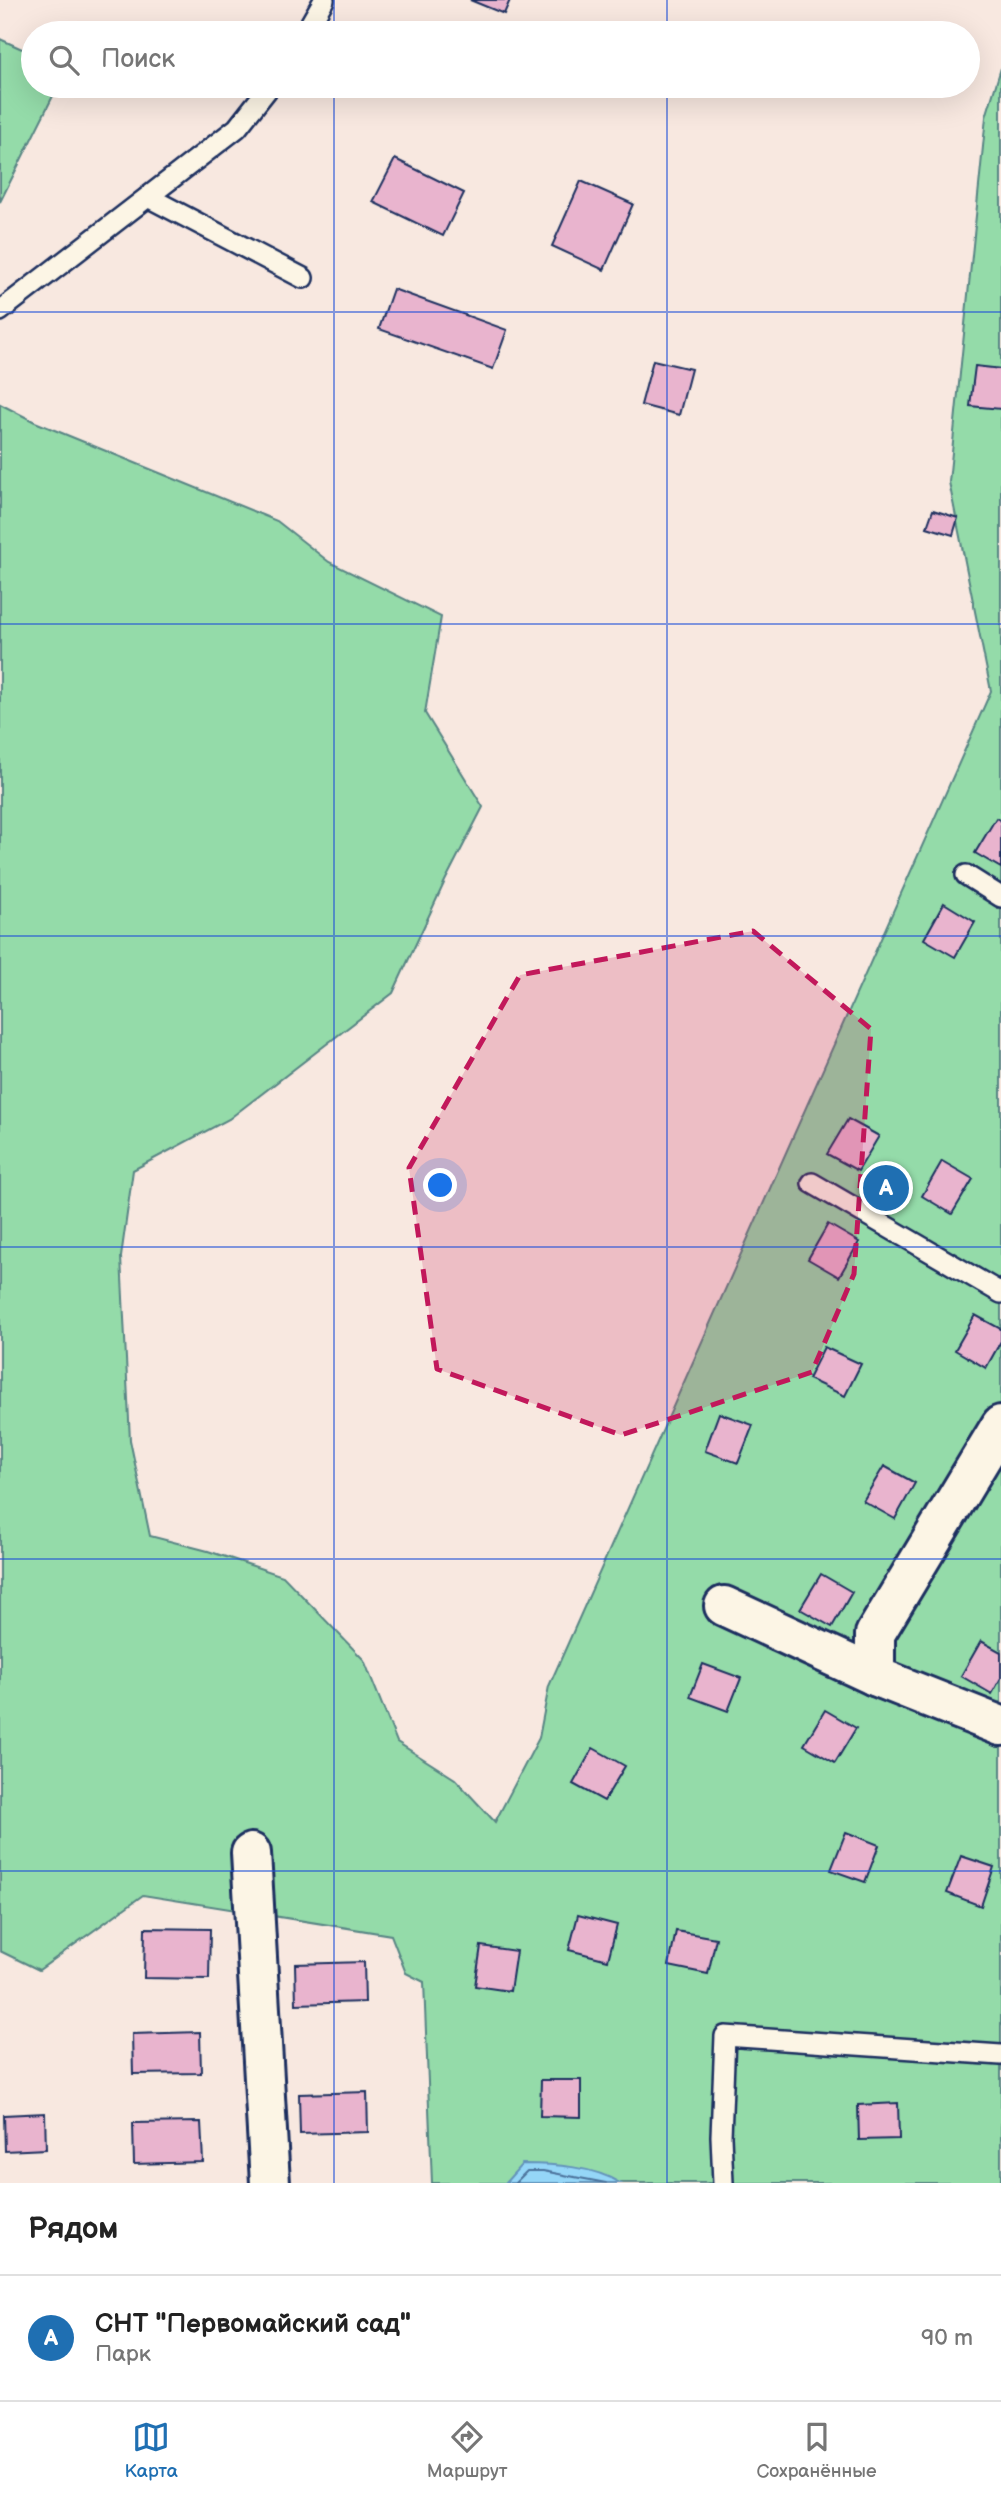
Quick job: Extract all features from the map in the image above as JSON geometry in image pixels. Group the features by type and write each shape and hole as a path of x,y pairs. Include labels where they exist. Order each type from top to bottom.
{"street":[{"path":"875,1676 875,1634 1001,1425"},
{"path":"724,1606 875,1676 1001,1726"},
{"path":"251,1853 270,2183"}],"lane":[{"path":"312,21 324,0"},
{"path":"0,312 237,128 261,98"},
{"path":"148,197 303,278"},
{"path":"966,875 1001,897"},
{"path":"812,1183 1001,1293"},
{"path":"723,2183 721,2136 725,2036 1001,2055"}],"highlighted area":[{"path":"753,931 871,1029 854,1274 812,1372 621,1435 437,1369 409,1168 520,975"}],"green space":[{"path":"0,39 21,49 21,98 52,98 0,202"},
{"path":"1001,68 1001,2183 432,2183 424,1982 406,1973 391,1935 143,1895 39,1970 0,1951 0,404 35,422 277,521 329,562 441,617 425,713 483,807 393,993 229,1119 133,1170 121,1257 130,1440 150,1536 208,1551 283,1576 364,1660 397,1742 455,1779 495,1822 539,1738 549,1686 991,691 949,482 986,117"}],"water":[{"path":"522,2164 585,2170 620,2183 505,2183"}],"building":[{"path":"470,0 510,0 504,14"},
{"path":"395,159 464,193 443,236 373,202"},
{"path":"581,181 633,204 604,270 552,246"},
{"path":"393,289 507,330 493,369 379,329"},
{"path":"653,360 691,369 679,415 641,405"},
{"path":"975,366 1001,369 1001,409 970,406"},
{"path":"933,510 958,518 953,535 927,527"},
{"path":"996,818 1001,821 1001,868 975,853"},
{"path":"944,903 975,922 955,957 924,939"},
{"path":"848,1119 879,1136 858,1171 827,1154"},
{"path":"942,1161 973,1179 952,1214 922,1196"},
{"path":"828,1224 859,1242 839,1277 808,1259"},
{"path":"975,1315 1001,1329 1001,1341 986,1368 955,1350"},
{"path":"824,1347 861,1364 845,1396 808,1379"},
{"path":"719,1413 753,1425 738,1463 705,1451"},
{"path":"884,1466 915,1483 895,1519 863,1501"},
{"path":"821,1574 852,1592 832,1627 800,1609"},
{"path":"981,1641 1001,1652 1001,1678 992,1694 961,1676"},
{"path":"703,1664 741,1678 728,1711 690,1697"},
{"path":"825,1710 856,1728 835,1763 804,1745"},
{"path":"593,1748 625,1766 604,1801 573,1784"},
{"path":"846,1832 879,1845 865,1882 831,1870"},
{"path":"961,1856 994,1867 981,1906 947,1893"},
{"path":"578,1915 617,1925 608,1960 569,1950"},
{"path":"145,1928 210,1929 209,1979 144,1978"},
{"path":"676,1931 716,1938 708,1974 669,1966"},
{"path":"481,1946 516,1951 510,1991 475,1986"},
{"path":"364,1962 365,2002 296,2004 295,1964"},
{"path":"200,2032 201,2073 133,2074 132,2034"},
{"path":"541,2080 581,2080 581,2117 540,2116"},
{"path":"367,2092 368,2132 300,2134 299,2094"},
{"path":"898,2103 899,2139 859,2140 858,2105"},
{"path":"45,2113 46,2149 5,2151 4,2115"},
{"path":"201,2122 203,2162 134,2164 133,2123"}],"place":[{"name":"СНТ \"Первомайский сад\"","path":"886,1188"}]}
